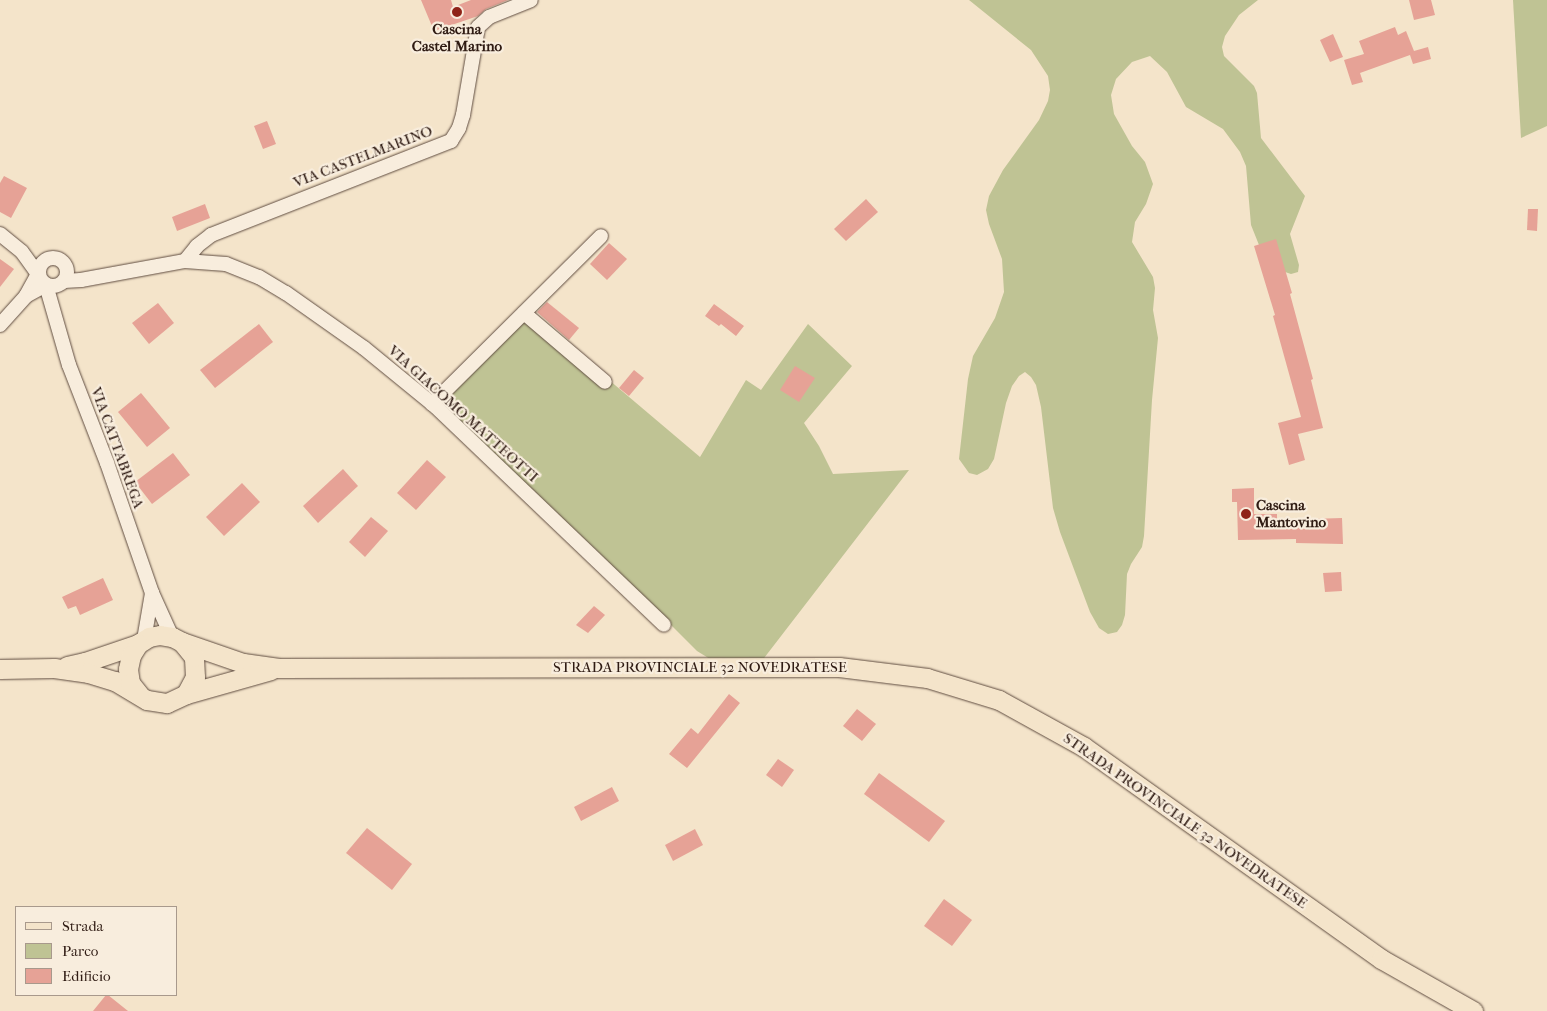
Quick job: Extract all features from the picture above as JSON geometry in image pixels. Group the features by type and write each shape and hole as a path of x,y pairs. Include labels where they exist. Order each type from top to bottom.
{"main road":[{"path":"0,669 54,668 86,662 160,635 177,639 189,649 196,667 195,677 186,694 177,700 157,703 103,677 54,668"},
{"name":"STRADA PROVINCIALE 32 NOVEDRATESE","path":"177,639 244,663 280,668 838,667 927,678 999,700 1084,747 1381,959 1473,1011"},
{"path":"138,694 130,683 128,668 131,655 141,642"},
{"name":"STRADA PROVINCIALE 32 NOVEDRATESE","path":"186,694 280,668"}],"street":[{"name":"VIA CASTELMARINO","path":"186,261 197,246 211,235 451,141 459,128 463,114 478,27 489,16 531,0"},
{"path":"0,234 55,278"},
{"path":"432,404 601,236"},
{"path":"22,252 46,259 40,265 55,278"},
{"name":"VIA GIACOMO MATTEOTTI","path":"46,259 60,260 55,278 78,273 97,276 186,261 226,264 259,277 286,292 364,348 432,404 547,511 664,625"},
{"path":"0,325 26,296 55,278"},
{"name":"VIA CATTABREGA","path":"55,278 54,313 69,365 107,463 152,593 177,639"},
{"path":"524,313 605,382"},
{"name":"VIA CATTABREGA","path":"141,642 152,593"}],"green space":[{"path":"969,0 1258,0 1239,15 1225,36 1222,47 1224,56 1254,86 1257,93 1261,138 1305,196 1290,234 1299,265 1298,272 1291,274 1285,272 1261,250 1251,225 1246,166 1240,152 1223,129 1186,107 1167,72 1150,56 1132,62 1116,79 1111,95 1114,114 1132,146 1145,162 1153,184 1146,204 1135,222 1132,242 1153,277 1155,288 1153,310 1158,338 1152,400 1144,536 1142,547 1127,574 1125,615 1122,625 1117,632 1108,634 1099,628 1090,612 1060,532 1053,508 1041,407 1036,385 1025,372 1019,376 1012,386 1006,403 994,459 988,469 977,475 969,473 959,459 968,379 973,356 995,318 1004,292 1002,259 986,210 989,196 1003,170 1039,120 1048,101 1050,90 1048,76 1031,50"},
{"path":"1513,0 1547,0 1547,126 1521,138"},
{"path":"531,314 700,457 746,380 761,390 808,324 852,366 804,423 819,446 833,474 909,470 761,662 710,659 697,651 596,550 448,410 446,403 448,397"}],"building":[{"name":"Cascina Castel Marino","path":"421,0 451,0 453,7 471,0 508,0 486,9 478,16 434,31"},
{"path":"1409,0 1431,0 1435,15 1414,20"},
{"path":"1395,27 1398,35 1406,31 1414,51 1428,47 1431,59 1413,64 1410,55 1360,73 1363,82 1352,85 1344,60 1364,54 1359,41"},
{"path":"1333,34 1343,57 1330,62 1320,40"},
{"path":"267,121 276,144 263,149 254,126"},
{"path":"4,176 27,188 11,218 0,212 0,183"},
{"path":"866,199 878,212 846,241 834,229"},
{"path":"205,204 210,218 177,231 172,217"},
{"path":"1528,209 1538,209 1537,231 1527,230"},
{"path":"1276,239 1292,293 1290,294 1313,379 1311,380 1323,428 1298,434 1305,460 1289,465 1278,423 1301,417 1273,316 1275,315 1254,246"},
{"path":"609,243 627,259 607,280 590,264"},
{"path":"0,259 14,269 0,287"},
{"path":"547,302 579,328 569,340 537,312"},
{"path":"158,303 174,323 149,344 132,323"},
{"path":"714,304 744,326 736,336 721,324 719,326 705,316"},
{"path":"259,324 273,342 215,388 200,370"},
{"path":"795,366 815,378 799,402 780,390"},
{"path":"634,370 644,378 629,396 619,388"},
{"path":"141,393 170,428 147,447 118,412"},
{"path":"173,453 190,475 152,504 135,482"},
{"path":"427,460 446,477 416,510 397,493"},
{"path":"343,469 358,486 318,523 303,506"},
{"path":"242,483 260,502 224,536 206,517"},
{"path":"1254,488 1254,514 1277,514 1277,520 1342,518 1343,544 1296,543 1296,539 1238,540 1237,502 1232,502 1232,489"},
{"path":"371,517 388,531 365,557 349,542"},
{"path":"1341,572 1342,591 1325,592 1323,573"},
{"path":"103,578 113,600 80,615 76,606 68,609 62,597"},
{"path":"594,606 605,615 588,633 576,625"},
{"path":"729,694 740,703 687,768 669,754 691,728 698,734"},
{"path":"857,709 876,724 862,741 843,726"},
{"path":"778,759 794,770 782,787 766,775"},
{"path":"879,773 945,821 929,842 864,794"},
{"path":"612,787 619,801 581,821 574,807"},
{"path":"367,828 412,864 392,890 346,853"},
{"path":"695,829 703,845 673,861 665,845"},
{"path":"944,899 972,920 952,946 924,926"},
{"path":"105,996 109,996 128,1011 93,1011"}],"place":[{"name":"Cascina Castel Marino","path":"457,12"},
{"name":"Cascina Mantovino","path":"1246,514"}]}
